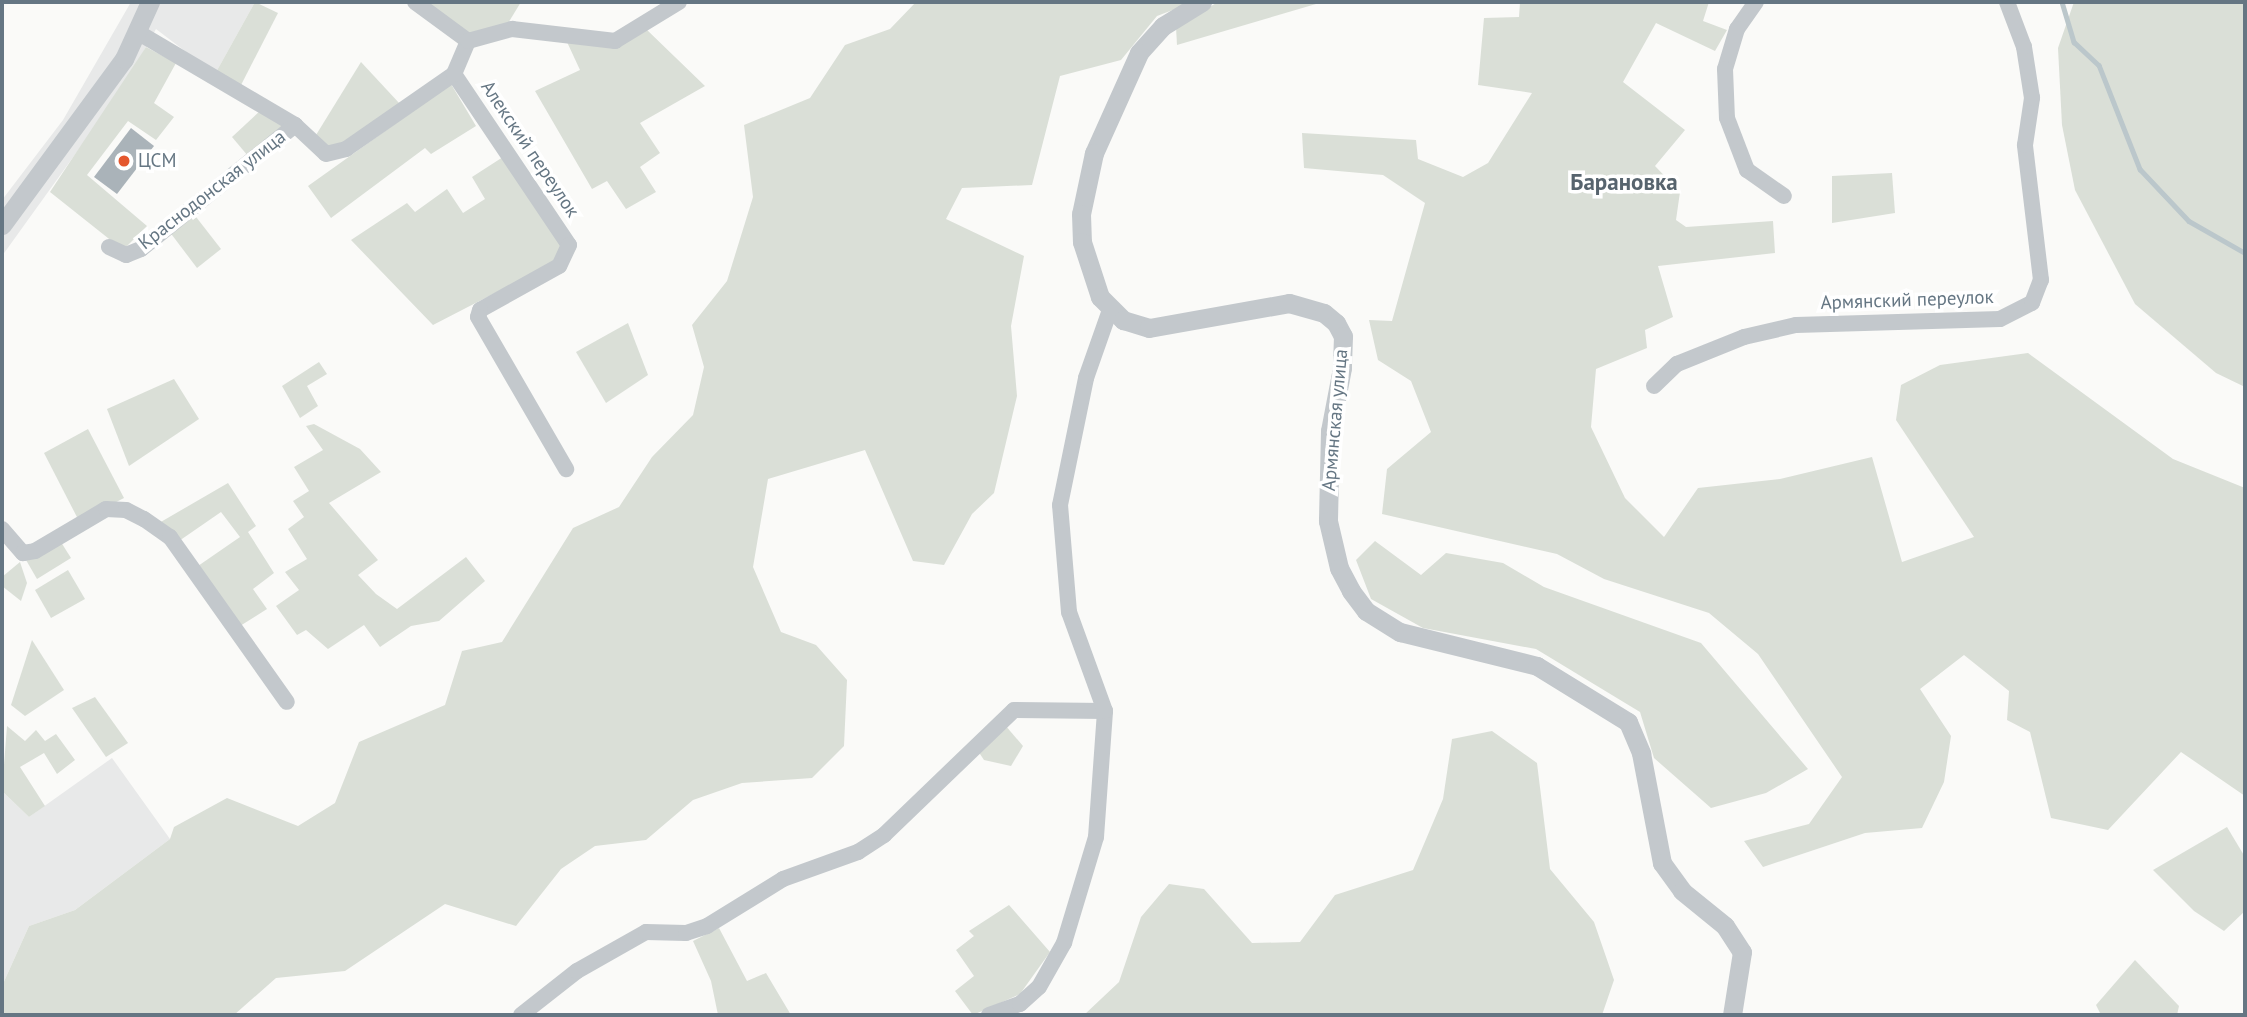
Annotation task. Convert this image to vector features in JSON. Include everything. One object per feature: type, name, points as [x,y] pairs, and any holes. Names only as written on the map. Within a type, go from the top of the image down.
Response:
[{"type":"street","points":[[2,225],[139,33],[150,2]]},
{"type":"street","points":[[415,2],[468,41]]},
{"type":"street","points":[[468,41],[512,29],[615,41],[679,2]]},
{"type":"street","points":[[989,1015],[1020,1004],[1039,987],[1064,943],[1096,837],[1105,711],[1069,612],[1060,505],[1086,379],[1110,310],[1090,274],[1083,242],[1084,187],[1139,53],[1163,26],[1202,2]]},
{"type":"street","points":[[1756,2],[1737,29],[1726,69],[1727,118],[1747,170],[1784,196]]},
{"type":"street","name":"Армянский переулок","points":[[1654,386],[1677,364],[1744,338],[1796,325],[2000,319],[2032,303],[2041,280],[2025,145],[2032,98],[2024,47],[2007,2]]},
{"type":"street","points":[[139,33],[295,125]]},
{"type":"street","points":[[454,74],[468,41]]},
{"type":"street","name":"Краснодонская улица","points":[[109,247],[126,255],[141,249],[295,125],[333,155],[454,74]]},
{"type":"street","name":"Алекский переулок","points":[[454,74],[569,245],[559,266],[480,310],[478,317],[566,469]]},
{"type":"street","name":"Армянская улица","points":[[1110,310],[1149,328],[1289,303],[1314,309],[1336,323],[1343,336],[1342,368],[1331,431],[1328,521],[1339,568],[1351,591],[1366,611],[1400,632],[1537,666],[1628,722],[1641,753],[1662,863],[1682,891],[1725,926],[1742,952],[1732,1015]]},
{"type":"street","points":[[2,529],[23,553],[34,551],[106,509],[144,519],[170,537],[287,702]]},
{"type":"street","points":[[521,1015],[577,971],[646,932],[686,933],[707,926],[775,883],[858,852],[884,835],[1014,710],[1105,711]]},
{"type":"shaded area","points":[[131,2],[255,2],[215,74],[156,29],[125,85],[2,256],[2,200],[63,120]]},
{"type":"shaded area","points":[[255,2],[278,13],[240,87],[215,74]]},
{"type":"shaded area","points":[[422,2],[521,2],[507,25],[468,36]]},
{"type":"shaded area","points":[[916,2],[1191,3],[1157,16],[1121,60],[1060,76],[1032,185],[962,188],[946,219],[1024,256],[1011,326],[1017,396],[994,493],[972,514],[944,565],[913,561],[865,450],[768,479],[753,567],[781,632],[816,645],[847,680],[844,746],[812,778],[742,783],[693,800],[646,840],[595,846],[561,869],[516,926],[445,904],[345,971],[276,978],[234,1015],[2,1015],[2,986],[29,926],[75,910],[170,839],[174,827],[227,798],[298,826],[335,803],[359,742],[445,705],[462,651],[502,642],[573,528],[619,507],[652,457],[693,415],[704,367],[692,325],[727,281],[753,197],[744,125],[810,98],[845,45],[890,29]]},
{"type":"shaded area","points":[[1218,2],[1316,4],[1177,45],[1176,27]]},
{"type":"shaded area","points":[[1520,2],[1709,2],[1703,21],[1727,30],[1715,51],[1656,23],[1623,82],[1685,130],[1655,166],[1680,192],[1676,220],[1686,227],[1773,221],[1775,253],[1658,266],[1673,317],[1645,330],[1647,348],[1596,369],[1591,427],[1625,498],[1664,537],[1698,488],[1780,479],[1872,457],[1902,562],[1974,537],[1896,420],[1901,385],[1940,365],[2028,353],[2173,459],[2245,488],[2245,796],[2181,752],[2108,830],[2051,818],[2030,732],[2007,720],[2009,691],[1964,655],[1920,689],[1951,736],[1944,782],[1922,828],[1865,833],[1763,867],[1744,841],[1809,824],[1842,777],[1758,654],[1709,613],[1604,579],[1557,554],[1382,514],[1387,469],[1431,432],[1411,381],[1378,360],[1369,320],[1392,321],[1425,203],[1383,175],[1304,168],[1302,133],[1416,140],[1418,159],[1463,177],[1488,163],[1532,93],[1478,85],[1484,18],[1519,17]]},
{"type":"shaded area","points":[[2074,2],[2245,2],[2245,387],[2216,373],[2135,304],[2075,190],[2062,125],[2058,48]]},
{"type":"shaded area","points":[[646,29],[705,86],[640,123],[660,153],[640,167],[656,192],[626,209],[607,181],[592,189],[535,91],[580,70],[567,42]]},
{"type":"shaded area","points":[[146,47],[176,63],[154,103],[174,117],[156,140],[128,121],[87,175],[147,226],[123,250],[50,192]]},
{"type":"shaded area","points":[[361,62],[400,104],[360,136],[329,147],[316,135]]},
{"type":"shaded area","points":[[451,84],[476,126],[431,154],[425,148],[331,218],[308,186]]},
{"type":"shaded area","points":[[261,110],[285,127],[248,156],[232,137]]},
{"type":"shaded area","points":[[503,157],[561,246],[555,262],[433,325],[351,240],[407,203],[415,212],[447,189],[463,213],[485,199],[472,177]]},
{"type":"shaded area","points":[[1892,173],[1895,213],[1832,223],[1832,176]]},
{"type":"shaded area","points":[[193,213],[221,249],[197,268],[169,231]]},
{"type":"shaded area","points":[[628,323],[648,375],[606,403],[576,352]]},
{"type":"shaded area","points":[[319,362],[327,374],[307,386],[318,406],[300,418],[282,386]]},
{"type":"shaded area","points":[[174,379],[199,419],[129,466],[107,409]]},
{"type":"shaded area","points":[[314,424],[360,449],[381,472],[329,503],[378,560],[358,575],[376,594],[397,609],[466,557],[485,581],[439,621],[411,626],[380,647],[364,625],[328,649],[306,630],[297,635],[276,606],[299,590],[285,572],[307,559],[288,529],[304,517],[293,501],[309,491],[294,467],[323,450],[306,426]]},
{"type":"shaded area","points":[[88,429],[124,498],[79,521],[44,453]]},
{"type":"shaded area","points":[[228,483],[256,526],[248,532],[274,573],[253,589],[267,609],[240,626],[198,566],[240,537],[221,512],[179,541],[159,523]]},
{"type":"shaded area","points":[[59,539],[71,558],[37,579],[26,560]]},
{"type":"shaded area","points":[[1375,541],[1421,575],[1446,553],[1503,563],[1544,587],[1701,643],[1808,769],[1766,793],[1711,808],[1654,758],[1640,712],[1536,649],[1423,628],[1371,599],[1356,560]]},
{"type":"shaded area","points":[[20,562],[27,583],[21,601],[2,586],[2,577]]},
{"type":"shaded area","points":[[68,570],[85,599],[51,618],[35,590]]},
{"type":"shaded area","points":[[32,640],[64,690],[25,716],[11,705]]},
{"type":"shaded area","points":[[95,697],[128,743],[106,757],[72,708]]},
{"type":"shaded area","points":[[1005,725],[1023,746],[1011,766],[984,760],[978,751]]},
{"type":"shaded area","points":[[7,726],[25,741],[36,730],[45,741],[56,734],[75,760],[57,774],[44,753],[20,767],[45,806],[29,817],[2,791]]},
{"type":"shaded area","points":[[1492,731],[1537,763],[1550,869],[1594,922],[1614,980],[1602,1015],[1084,1015],[1119,982],[1141,917],[1169,884],[1204,889],[1252,943],[1300,942],[1335,895],[1413,870],[1443,799],[1452,739]]},
{"type":"shaded area","points":[[112,758],[170,839],[75,910],[29,926],[2,986],[2,791],[29,817]]},
{"type":"shaded area","points":[[2227,827],[2245,857],[2245,911],[2224,931],[2194,911],[2153,870]]},
{"type":"shaded area","points":[[1009,905],[1050,952],[1020,994],[973,1015],[955,991],[974,976],[956,950],[974,936],[969,931]]},
{"type":"shaded area","points":[[719,928],[747,981],[766,973],[791,1015],[718,1015],[711,981],[693,941]]},
{"type":"shaded area","points":[[2135,960],[2179,1006],[2177,1015],[2101,1015],[2096,1005]]},
{"type":"building","name":"ЦСМ","points":[[131,128],[154,146],[117,194],[94,177]]},
{"type":"waterway","points":[[2062,2],[2074,42],[2099,65],[2140,169],[2189,221],[2245,253]]},
{"type":"place","name":"ЦСМ","points":[[124,161]]},
{"type":"district","name":"Барановка","points":[[1624,182]]}]
